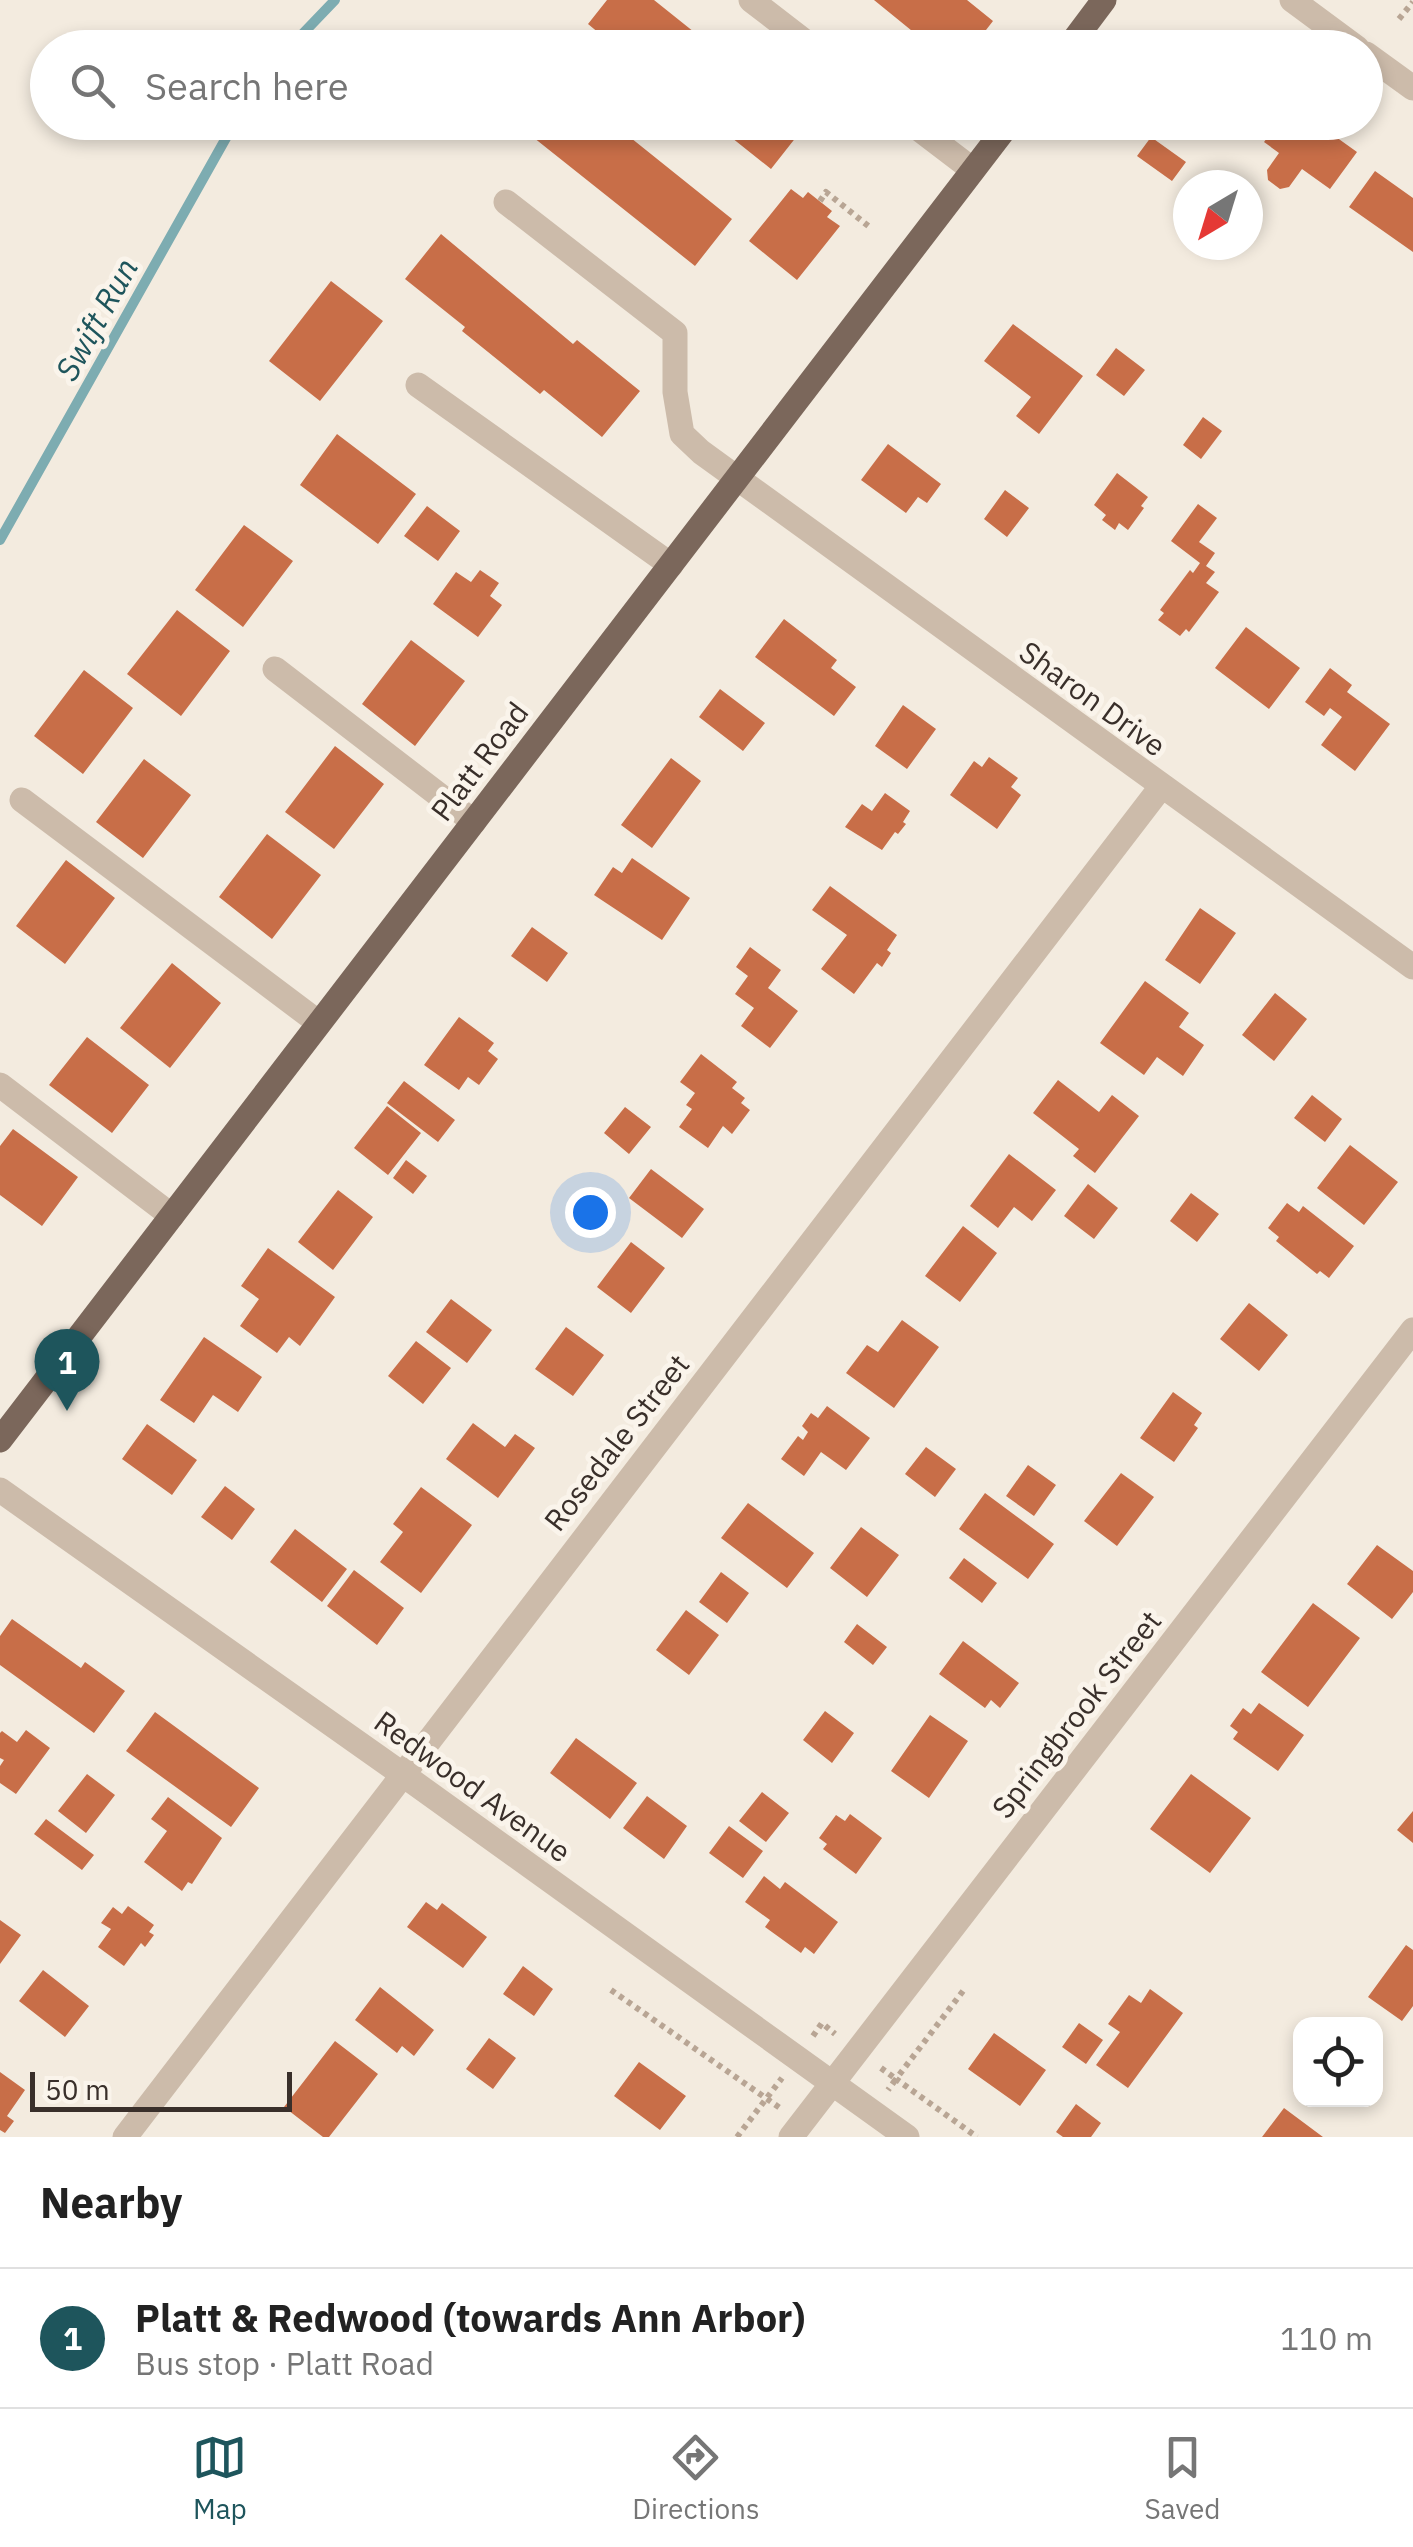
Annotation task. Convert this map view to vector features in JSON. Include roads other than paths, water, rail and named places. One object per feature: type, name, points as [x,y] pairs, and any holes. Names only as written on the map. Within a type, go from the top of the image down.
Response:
[{"type":"main road","points":[[1082,30],[1104,0]]},
{"type":"main road","name":"Platt Road","points":[[0,1440],[996,140]]},
{"type":"street","points":[[751,0],[790,30]]},
{"type":"street","points":[[1292,0],[1333,30]]},
{"type":"street","points":[[1383,66],[1413,88]]},
{"type":"street","points":[[934,140],[973,170]]},
{"type":"street","name":"Sharon Drive","points":[[506,202],[675,334],[675,392],[682,434],[736,478],[1161,788],[1413,967]]},
{"type":"street","points":[[418,386],[671,565]]},
{"type":"street","points":[[275,669],[474,822]]},
{"type":"street","name":"Rosedale Street","points":[[125,2137],[1161,788]]},
{"type":"street","points":[[22,800],[319,1023]]},
{"type":"street","points":[[0,1085],[172,1216]]},
{"type":"street","name":"Springbrook Street","points":[[796,2130],[1413,1330]]},
{"type":"street","name":"Redwood Avenue","points":[[0,1490],[907,2137]]},
{"type":"waterway","name":"Swift Run","points":[[306,30],[335,0]]},
{"type":"waterway","name":"Swift Run","points":[[0,540],[225,140]]},
{"type":"place","name":"Platt & Redwood (towards Ann Arbor)","points":[[67,1411]]}]
